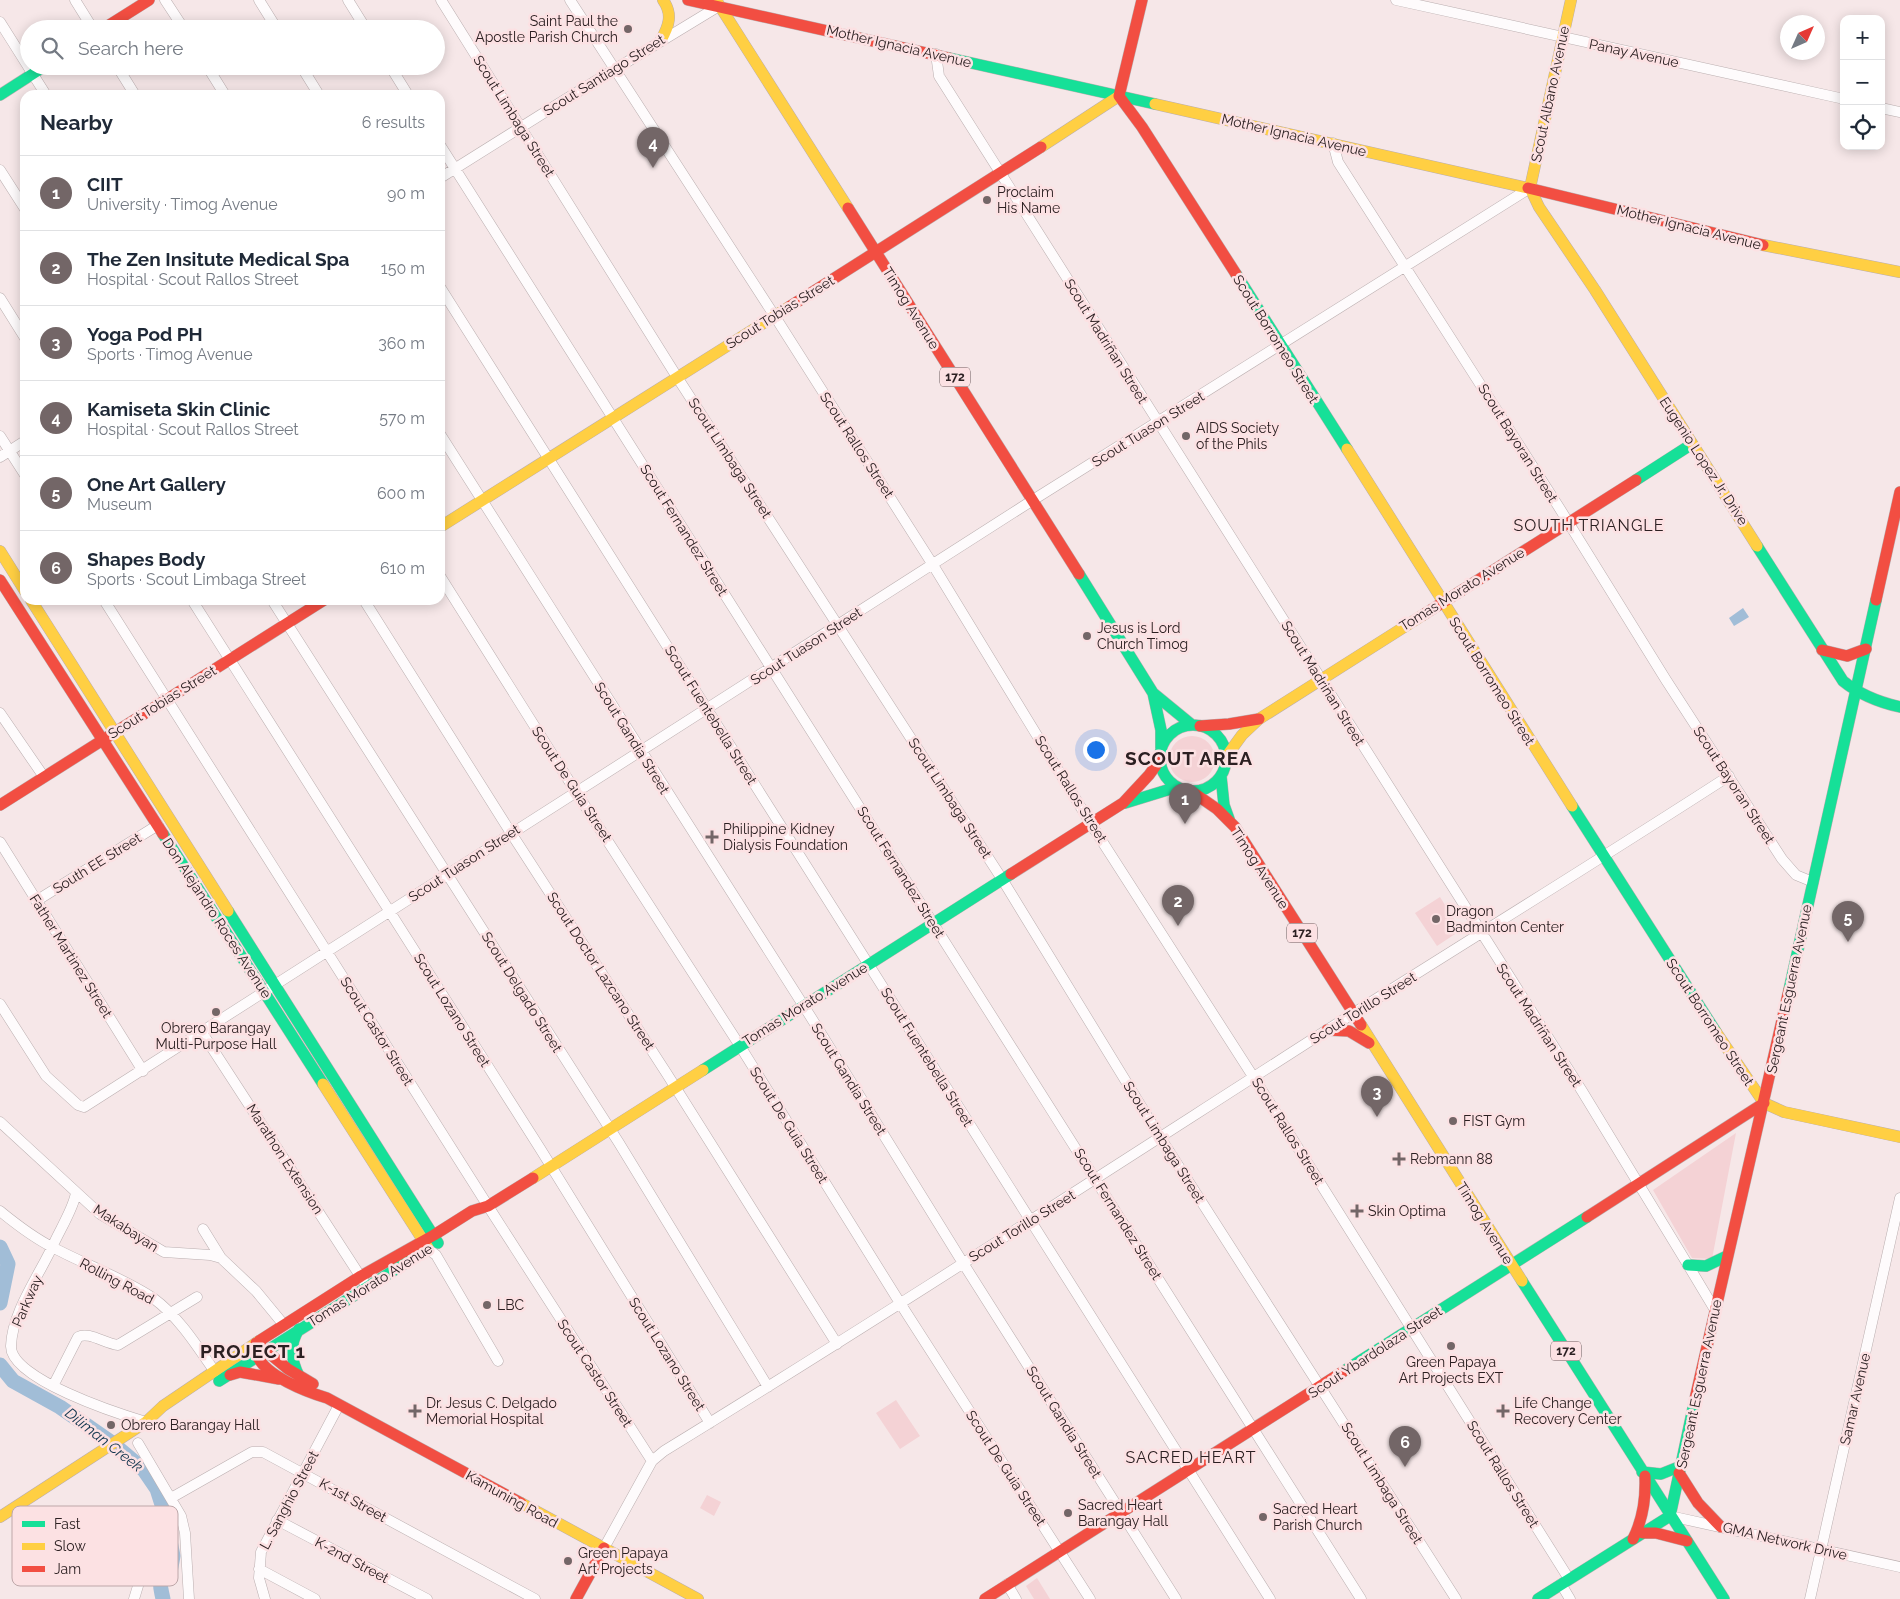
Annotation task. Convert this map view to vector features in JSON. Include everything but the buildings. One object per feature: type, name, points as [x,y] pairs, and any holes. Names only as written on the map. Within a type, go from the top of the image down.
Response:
[{"type":"street","points":[[75,0],[87,20]]},
{"type":"street","points":[[117,20],[149,0]]},
{"type":"street","points":[[165,0],[178,20]]},
{"type":"street","points":[[259,0],[271,20]]},
{"type":"street","points":[[348,0],[360,20]]},
{"type":"street","name":"Scout Limbaga Street","points":[[441,0],[677,377],[1002,879],[1160,1137],[1456,1599]]},
{"type":"street","name":"Scout Rallos Street","points":[[570,0],[933,564],[1092,824],[1412,1328],[1565,1582],[1570,1599]]},
{"type":"street","points":[[661,40],[670,22],[669,12],[663,0]]},
{"type":"street","name":"Mother Ignacia Avenue","points":[[688,0],[718,3],[1119,96],[1530,188],[1764,245],[1900,272]]},
{"type":"street","points":[[1119,96],[1142,0]]},
{"type":"street","name":"Panay Avenue","points":[[1396,0],[1840,98]]},
{"type":"street","name":"Scout Albano Avenue","points":[[1530,188],[1570,0]]},
{"type":"street","name":"Scout Santiago Street","points":[[445,175],[718,3]]},
{"type":"street","name":"Timog Avenue","points":[[718,3],[1153,693],[1162,730],[1161,754]]},
{"type":"street","points":[[0,22],[20,54]]},
{"type":"street","name":"Scout Madriñan Street","points":[[936,54],[939,76],[1582,1091],[1715,1310]]},
{"type":"street","points":[[0,94],[31,75]]},
{"type":"street","points":[[34,75],[43,90]]},
{"type":"street","points":[[123,75],[132,90]]},
{"type":"street","points":[[213,75],[222,90]]},
{"type":"street","points":[[307,75],[316,90]]},
{"type":"street","points":[[396,75],[405,90]]},
{"type":"street","name":"Scout Borromeo Street","points":[[1119,96],[1142,127],[1724,1046],[1764,1103]]},
{"type":"street","name":"Scout Tobias Street","points":[[445,524],[550,459],[1119,96]]},
{"type":"street","points":[[1142,127],[1154,110],[1164,106]]},
{"type":"street","points":[[1885,109],[1900,112]]},
{"type":"street","name":"Scout Bayoran Street","points":[[1333,143],[1338,162],[1568,522],[1666,680],[1782,859],[1796,875],[1813,882]]},
{"type":"street","name":"Scout Fernandez Street","points":[[445,153],[1361,1599]]},
{"type":"street","points":[[0,170],[20,201]]},
{"type":"street","name":"Eugenio Lopez Jr. Drive","points":[[1530,188],[1539,207],[1843,681],[1856,692],[1871,700],[1900,707]]},
{"type":"street","name":"Scout Tuason Street","points":[[0,1004],[46,1076],[78,1105],[84,1107],[1033,500],[1530,188]]},
{"type":"street","points":[[1550,222],[1553,208],[1566,197]]},
{"type":"street","name":"Scout Fuentebella Street","points":[[445,295],[1270,1599]]},
{"type":"street","points":[[0,298],[20,330]]},
{"type":"street","points":[[0,436],[20,468]]},
{"type":"street","name":"Scout Gandia Street","points":[[445,442],[1176,1599]]},
{"type":"street","points":[[0,457],[20,444]]},
{"type":"street","name":"Tomas Morato Avenue","points":[[1226,758],[1242,735],[1259,719],[1692,444]]},
{"type":"street","name":"Sergeant Esguerra Avenue","points":[[1670,1516],[1900,492]]},
{"type":"street","points":[[0,551],[20,583]]},
{"type":"street","name":"Don Alejandro Roces Avenue","points":[[0,580],[407,1215],[432,1244]]},
{"type":"street","name":"Scout De Guia Street","points":[[445,584],[576,792],[740,1046],[900,1303],[1090,1599]]},
{"type":"street","name":"Don Alejandro Roces Avenue","points":[[34,605],[329,1069],[498,1361]]},
{"type":"street","name":"Scout Castor Street","points":[[107,605],[652,1461]]},
{"type":"street","name":"Scout Lozano Street","points":[[195,605],[551,1166],[710,1422]]},
{"type":"street","name":"Scout Delgado Street","points":[[275,605],[609,1129],[768,1387]]},
{"type":"street","name":"Scout Tobias Street","points":[[0,805],[316,605]]},
{"type":"street","name":"Scout Doctor Lazcano Street","points":[[367,605],[676,1087],[836,1344]]},
{"type":"street","points":[[1822,650],[1847,656],[1866,649]]},
{"type":"street","name":"Timog Avenue","points":[[1153,693],[1196,726]]},
{"type":"street","points":[[0,713],[44,777]]},
{"type":"street","name":"Tomas Morato Avenue","points":[[1196,726],[1229,724],[1259,719]]},
{"type":"street","points":[[1161,754],[1167,738],[1173,732],[1180,728],[1196,726]]},
{"type":"street","name":"172","points":[[1196,726],[1212,732],[1219,739],[1226,758],[1221,776]]},
{"type":"street","name":"Tomas Morato Avenue","points":[[146,1422],[168,1413],[261,1352],[368,1287],[432,1244],[472,1211],[488,1206],[1124,803],[1150,775],[1161,754]]},
{"type":"street","name":"172","points":[[1161,754],[1165,776],[1177,787],[1191,791]]},
{"type":"street","points":[[1191,791],[1206,789],[1221,776]]},
{"type":"street","name":"Timog Avenue","points":[[1221,776],[1226,811],[1230,822],[1724,1599]]},
{"type":"street","name":"Scout Torillo Street","points":[[604,1548],[652,1461],[664,1451],[836,1344],[1729,776]]},
{"type":"street","name":"Tomas Morato Avenue","points":[[1124,803],[1177,787]]},
{"type":"street","name":"Timog Avenue","points":[[1191,791],[1204,799],[1230,822]]},
{"type":"street","name":"South EE Street","points":[[36,901],[158,825]]},
{"type":"street","name":"Father Martinez Street","points":[[0,842],[143,1070]]},
{"type":"street","points":[[1327,1030],[1352,1032],[1373,1045]]},
{"type":"street","name":"Marathon Extension","points":[[201,1031],[368,1287]]},
{"type":"street","points":[[318,1076],[329,1069]]},
{"type":"street","points":[[1764,1103],[1784,1112],[1900,1137]]},
{"type":"street","name":"Scout Ybardolaza Street","points":[[984,1599],[1764,1103]]},
{"type":"street","name":"Makabayan","points":[[0,1122],[100,1214],[164,1252],[210,1255],[221,1258]]},
{"type":"street","name":"Parkway","points":[[76,1192],[52,1248],[19,1312],[11,1347],[19,1364],[53,1386],[103,1409],[146,1422]]},
{"type":"street","name":"Samar Avenue","points":[[1810,1599],[1900,1198]]},
{"type":"street","name":"Rolling Road","points":[[0,1211],[21,1229],[52,1248],[154,1299],[171,1314],[215,1372]]},
{"type":"street","points":[[399,1255],[409,1230],[407,1215]]},
{"type":"street","points":[[203,1229],[221,1258],[256,1291],[284,1325]]},
{"type":"street","name":"Tomas Morato Avenue","points":[[17,1506],[146,1422],[163,1406],[256,1343],[361,1276],[399,1255],[432,1244]]},
{"type":"street","points":[[1688,1265],[1706,1266],[1727,1256]]},
{"type":"street","points":[[53,1386],[78,1337],[81,1335],[88,1335],[112,1345],[118,1345],[197,1297]]},
{"type":"street","points":[[299,1329],[295,1334],[292,1349],[294,1366],[299,1376]]},
{"type":"street","points":[[256,1343],[261,1352]]},
{"type":"street","name":"Kamuning Road","points":[[261,1352],[319,1387],[327,1398]]},
{"type":"street","name":"Kamuning Road","points":[[261,1352],[266,1367],[284,1380],[313,1395],[327,1398],[339,1404],[698,1599]]},
{"type":"street","points":[[227,1376],[240,1372],[284,1380]]},
{"type":"street","name":"L. Sanghio Street","points":[[265,1599],[261,1587],[259,1569],[261,1552],[339,1404]]},
{"type":"street","points":[[138,1443],[175,1506]]},
{"type":"street","name":"K-1st Street","points":[[171,1498],[252,1452],[269,1453],[534,1599]]},
{"type":"street","points":[[1638,1536],[1646,1493],[1644,1474],[1661,1474],[1680,1470],[1698,1503],[1721,1527]]},
{"type":"street","name":"Tomas Morato Avenue","points":[[0,1517],[12,1509]]},
{"type":"street","points":[[178,1512],[185,1533],[188,1599]]},
{"type":"street","points":[[1538,1599],[1670,1516]]},
{"type":"street","name":"GMA Network Drive","points":[[1670,1516],[1900,1567]]},
{"type":"street","name":"K-2nd Street","points":[[278,1520],[427,1599]]},
{"type":"street","points":[[1638,1536],[1656,1533],[1687,1541]]},
{"type":"street","points":[[576,1599],[604,1548]]},
{"type":"street","points":[[259,1569],[315,1599]]},
{"type":"street","points":[[1006,1584],[1016,1599]]},
{"type":"street","points":[[134,1599],[138,1586]]},
{"type":"shaded area","points":[[1192,736],[1205,740],[1211,746],[1215,759],[1211,772],[1205,778],[1192,782],[1179,778],[1173,772],[1169,759],[1173,746],[1179,740]]},
{"type":"shaded area","name":"Dragon Badminton Center","points":[[1440,897],[1457,924],[1455,934],[1437,946],[1415,913]]},
{"type":"shaded area","points":[[1736,1133],[1712,1259],[1692,1258],[1653,1190]]},
{"type":"shaded area","points":[[896,1400],[920,1436],[900,1449],[876,1413]]},
{"type":"shaded area","points":[[707,1495],[721,1502],[714,1516],[700,1508]]},
{"type":"shaded area","points":[[1037,1578],[1050,1599],[1034,1599],[1026,1586]]},
{"type":"water","points":[[1743,608],[1749,617],[1734,626],[1729,618]]},
{"type":"waterway","name":"Diliman Creek","points":[[0,1247],[8,1264],[0,1303]]},
{"type":"waterway","name":"Diliman Creek","points":[[0,1365],[13,1381],[60,1407],[112,1443],[144,1470],[157,1489],[162,1506]]},
{"type":"waterway","name":"Diliman Creek","points":[[160,1586],[163,1599]]},
{"type":"traffic: fast","points":[[949,58],[1155,104]]},
{"type":"traffic: fast","points":[[0,95],[31,75]]},
{"type":"traffic: fast","points":[[1236,274],[1347,449]]},
{"type":"traffic: fast","points":[[1636,480],[1692,444]]},
{"type":"traffic: fast","points":[[1757,546],[1843,681],[1870,697],[1900,707]]},
{"type":"traffic: fast","points":[[1079,574],[1153,693],[1161,730],[1161,748]]},
{"type":"traffic: fast","points":[[1789,990],[1876,600]]},
{"type":"traffic: fast","points":[[1153,693],[1192,725]]},
{"type":"traffic: fast","points":[[1193,725],[1206,728],[1216,735],[1223,745],[1226,758],[1223,771],[1216,781],[1206,788],[1193,791],[1180,788],[1170,781],[1163,771],[1160,758],[1163,745],[1170,735],[1180,728],[1193,725]]},
{"type":"traffic: fast","points":[[1221,776],[1224,805],[1229,819]]},
{"type":"traffic: fast","points":[[1125,803],[1177,787]]},
{"type":"traffic: fast","points":[[1572,806],[1716,1032]]},
{"type":"traffic: fast","points":[[163,834],[323,1084]]},
{"type":"traffic: fast","points":[[703,1070],[1011,874]]},
{"type":"traffic: fast","points":[[228,911],[438,1243]]},
{"type":"traffic: fast","points":[[1344,1371],[1587,1217]]},
{"type":"traffic: fast","points":[[219,1381],[426,1250]]},
{"type":"traffic: fast","points":[[1688,1265],[1706,1266],[1727,1256]]},
{"type":"traffic: fast","points":[[1522,1281],[1724,1599]]},
{"type":"traffic: fast","points":[[299,1329],[292,1347],[294,1364],[299,1376]]},
{"type":"traffic: fast","points":[[1538,1599],[1670,1516],[1695,1399]]},
{"type":"traffic: fast","points":[[1642,1472],[1661,1474],[1681,1466]]},
{"type":"traffic: slow","points":[[661,40],[669,20],[668,10],[663,0]]},
{"type":"traffic: slow","points":[[716,0],[848,208]]},
{"type":"traffic: slow","points":[[1530,188],[1571,0]]},
{"type":"traffic: slow","points":[[1041,147],[1119,96]]},
{"type":"traffic: slow","points":[[1155,104],[1528,188]]},
{"type":"traffic: slow","points":[[1530,188],[1539,207],[1595,290],[1757,546]]},
{"type":"traffic: slow","points":[[1763,245],[1900,272]]},
{"type":"traffic: slow","points":[[445,524],[789,307]]},
{"type":"traffic: slow","points":[[1347,449],[1572,806]]},
{"type":"traffic: slow","points":[[0,551],[20,583]]},
{"type":"traffic: slow","points":[[34,605],[228,911]]},
{"type":"traffic: slow","points":[[1226,757],[1242,735],[1259,719],[1423,615]]},
{"type":"traffic: slow","points":[[1361,1025],[1522,1281]]},
{"type":"traffic: slow","points":[[1716,1032],[1764,1103],[1784,1112],[1900,1137]]},
{"type":"traffic: slow","points":[[533,1178],[703,1070]]},
{"type":"traffic: slow","points":[[323,1084],[428,1248]]},
{"type":"traffic: slow","points":[[17,1506],[146,1422],[163,1406],[259,1341]]},
{"type":"traffic: slow","points":[[521,1503],[698,1599]]},
{"type":"traffic: slow","points":[[0,1517],[12,1509]]},
{"type":"traffic: jam","points":[[117,20],[149,0]]},
{"type":"traffic: jam","points":[[688,0],[949,58]]},
{"type":"traffic: jam","points":[[1142,0],[1119,96],[1142,127],[1236,274]]},
{"type":"traffic: jam","points":[[789,307],[1041,147]]},
{"type":"traffic: jam","points":[[1528,188],[1763,245]]},
{"type":"traffic: jam","points":[[848,208],[1079,574]]},
{"type":"traffic: jam","points":[[1423,615],[1636,480]]},
{"type":"traffic: jam","points":[[1876,600],[1900,492]]},
{"type":"traffic: jam","points":[[0,580],[163,834]]},
{"type":"traffic: jam","points":[[0,805],[316,605]]},
{"type":"traffic: jam","points":[[1822,650],[1847,656],[1866,649]]},
{"type":"traffic: jam","points":[[1200,726],[1259,719]]},
{"type":"traffic: jam","points":[[1011,874],[1123,803],[1160,760]]},
{"type":"traffic: jam","points":[[1191,791],[1217,809],[1235,827],[1361,1025]]},
{"type":"traffic: jam","points":[[1695,1399],[1789,990]]},
{"type":"traffic: jam","points":[[1327,1030],[1349,1031],[1369,1043]]},
{"type":"traffic: jam","points":[[1587,1217],[1764,1103]]},
{"type":"traffic: jam","points":[[259,1341],[361,1276],[434,1235],[472,1211],[488,1206],[533,1178]]},
{"type":"traffic: jam","points":[[256,1343],[257,1355],[261,1363],[277,1376],[309,1392],[327,1398],[521,1503]]},
{"type":"traffic: jam","points":[[259,1345],[288,1369],[313,1384]]},
{"type":"traffic: jam","points":[[985,1599],[1344,1371]]},
{"type":"traffic: jam","points":[[230,1375],[240,1372],[279,1379]]},
{"type":"traffic: jam","points":[[1679,1473],[1698,1503],[1721,1527]]},
{"type":"traffic: jam","points":[[1633,1539],[1643,1508],[1645,1476]]},
{"type":"traffic: jam","points":[[1643,1533],[1656,1533],[1687,1541]]},
{"type":"traffic: jam","points":[[576,1599],[604,1548]]},
{"type":"place","name":"Saint Paul the Apostle Parish Church","points":[[628,29]]},
{"type":"place","name":"Kamiseta Skin Clinic","points":[[653,168]]},
{"type":"place","name":"Proclaim His Name","points":[[987,200]]},
{"type":"place","name":"AIDS Society of the Phils","points":[[1186,436]]},
{"type":"place","name":"Jesus is Lord Church Timog","points":[[1087,636]]},
{"type":"place","name":"CIIT","points":[[1185,824]]},
{"type":"place","name":"Philippine Kidney Dialysis Foundation","points":[[712,837]]},
{"type":"place","name":"Dragon Badminton Center","points":[[1436,919]]},
{"type":"place","name":"The Zen Insitute Medical Spa","points":[[1178,926]]},
{"type":"place","name":"One Art Gallery","points":[[1848,942]]},
{"type":"place","name":"Obrero Barangay Multi-Purpose Hall","points":[[216,1012]]},
{"type":"place","name":"Yoga Pod PH","points":[[1377,1117]]},
{"type":"place","name":"FIST Gym","points":[[1453,1121]]},
{"type":"place","name":"Rebmann 88","points":[[1399,1159]]},
{"type":"place","name":"Skin Optima","points":[[1357,1211]]},
{"type":"place","name":"LBC","points":[[487,1305]]},
{"type":"place","name":"Green Papaya Art Projects EXT","points":[[1451,1346]]},
{"type":"place","name":"Dr. Jesus C. Delgado Memorial Hospital","points":[[415,1411]]},
{"type":"place","name":"Life Change Recovery Center","points":[[1503,1411]]},
{"type":"place","name":"Obrero Barangay Hall","points":[[111,1425]]},
{"type":"place","name":"Shapes Body","points":[[1405,1467]]},
{"type":"place","name":"Sacred Heart Barangay Hall","points":[[1068,1513]]},
{"type":"place","name":"Sacred Heart Parish Church","points":[[1263,1517]]},
{"type":"place","name":"Green Papaya Art Projects","points":[[568,1561]]},
{"type":"district","name":"SOUTH TRIANGLE","points":[[1589,525]]},
{"type":"district","name":"SCOUT AREA","points":[[1189,758]]},
{"type":"district","name":"PROJECT 1","points":[[253,1351]]},
{"type":"district","name":"SACRED HEART","points":[[1191,1457]]}]
